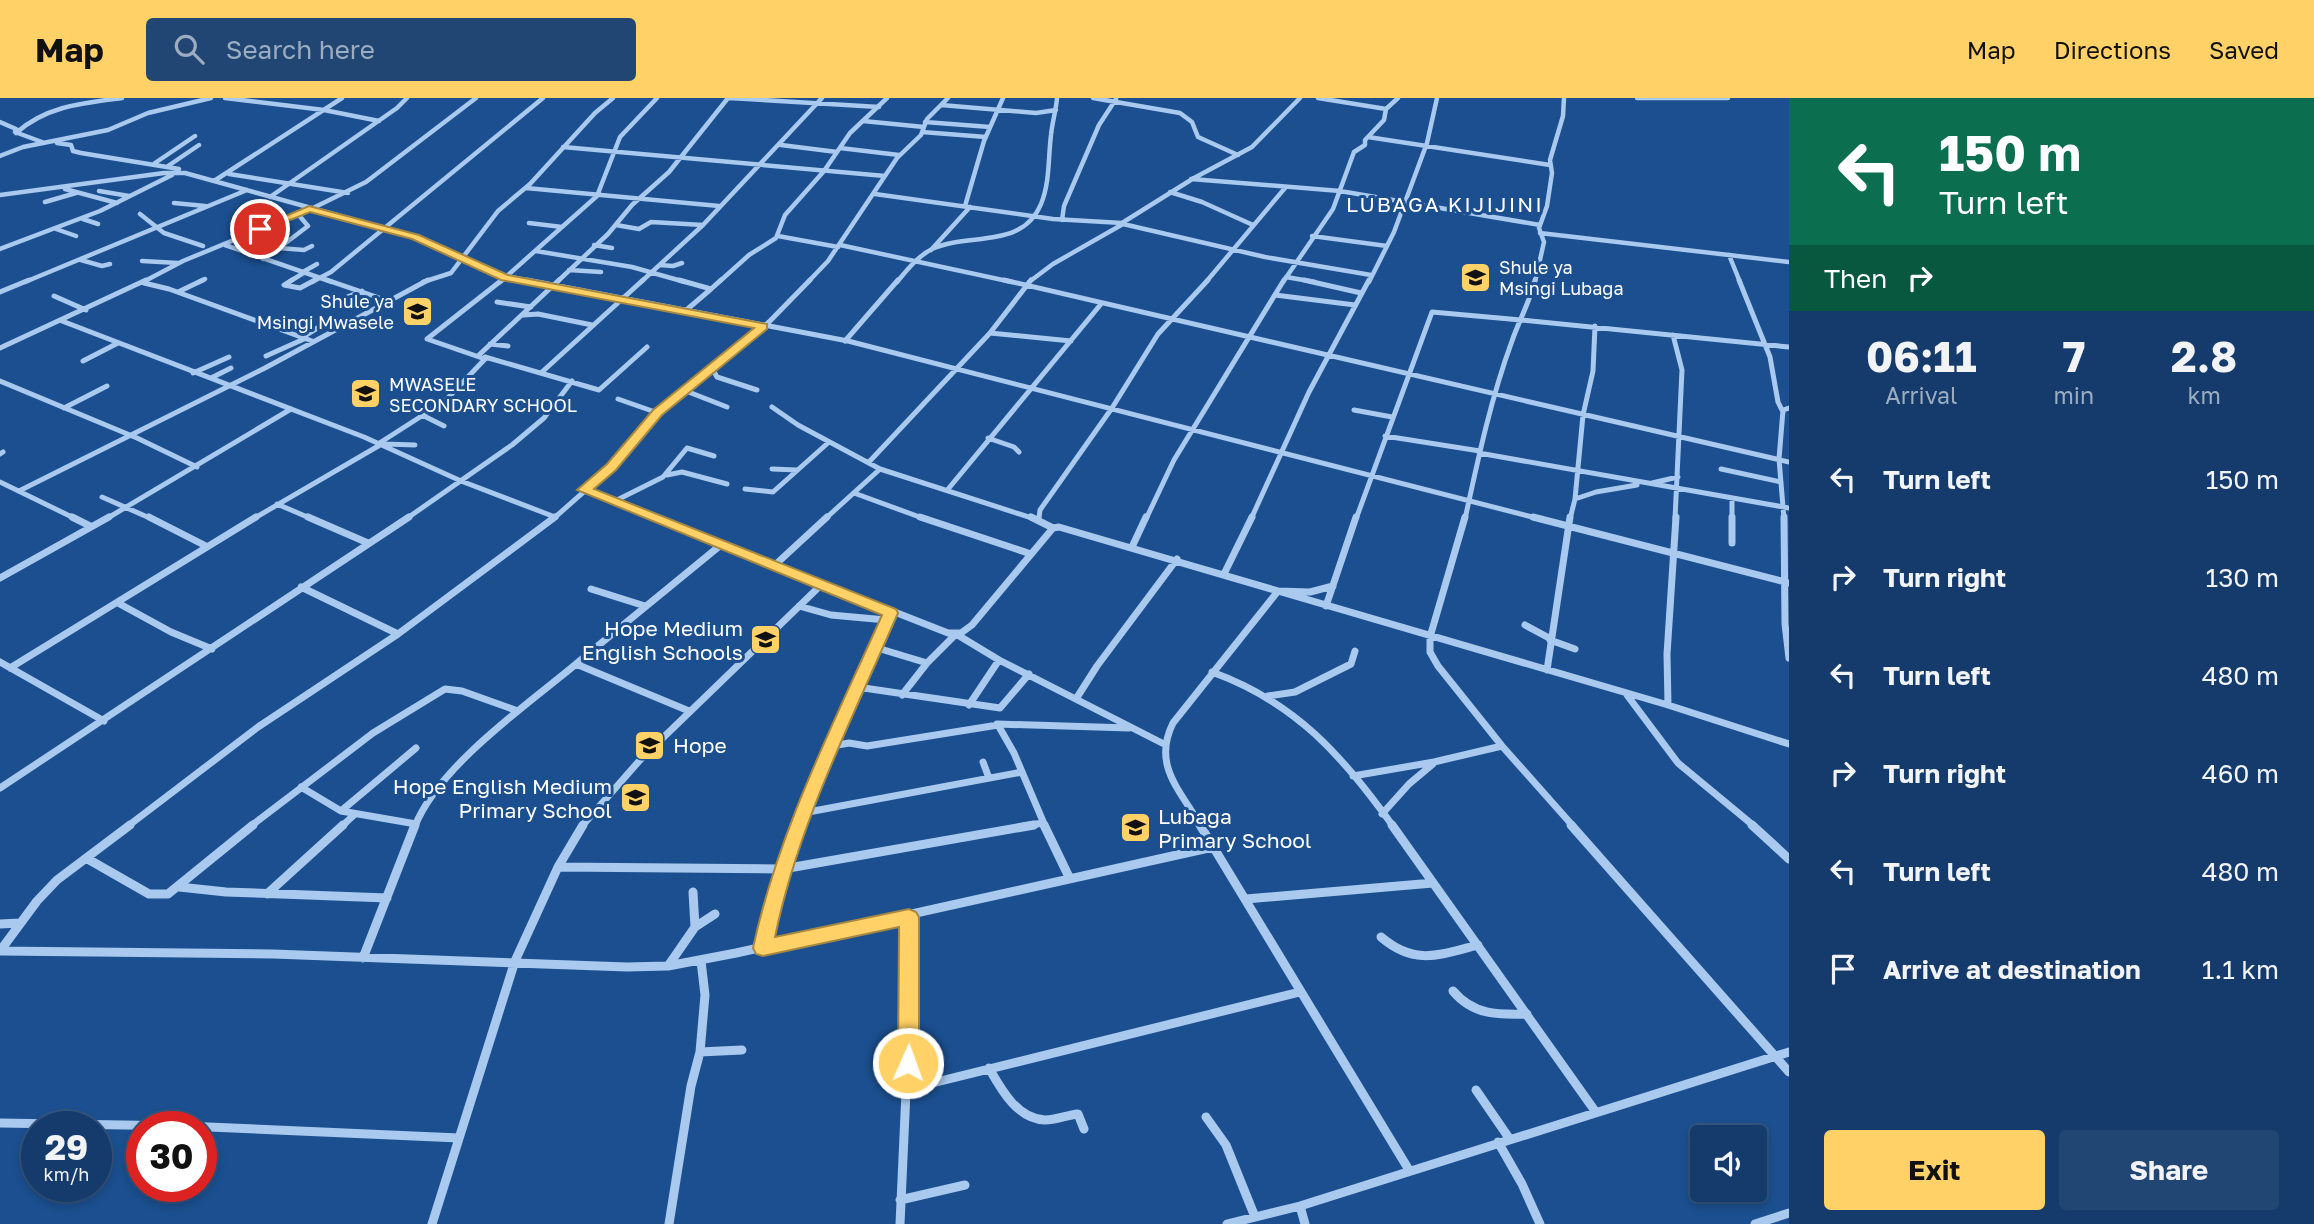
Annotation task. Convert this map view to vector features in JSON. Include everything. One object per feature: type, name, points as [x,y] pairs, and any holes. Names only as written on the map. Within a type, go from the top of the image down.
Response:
[{"type":"street","points":[[15,133],[38,114],[47,111],[122,98]]},
{"type":"street","points":[[0,156],[45,142],[108,130],[148,113],[211,98]]},
{"type":"street","points":[[225,98],[324,110],[379,121]]},
{"type":"street","points":[[214,181],[342,98]]},
{"type":"street","points":[[270,197],[379,121],[407,98]]},
{"type":"street","points":[[142,261],[181,262],[349,193],[476,98]]},
{"type":"street","points":[[317,264],[284,285],[300,288],[321,278],[543,98]]},
{"type":"street","points":[[19,491],[231,385],[422,282],[448,274],[463,259],[498,211],[526,188],[612,98]]},
{"type":"street","points":[[647,347],[602,389],[427,339],[506,277],[597,196],[623,131],[657,98]]},
{"type":"street","points":[[10,668],[206,546],[380,444],[449,397],[490,344],[616,225],[637,200],[682,158],[717,116],[728,98],[820,100],[879,107]]},
{"type":"street","points":[[778,236],[779,225],[785,215],[863,121],[887,98]]},
{"type":"street","points":[[0,951],[46,890],[86,858],[258,727],[398,634],[555,517],[612,467],[658,413],[763,326],[840,248],[900,155],[948,98]]},
{"type":"street","points":[[845,341],[869,317],[906,271],[931,250],[968,207],[986,136],[1003,98]]},
{"type":"street","points":[[931,250],[1012,233],[1041,209],[1052,152],[1050,138],[1057,98]]},
{"type":"street","points":[[1093,98],[1115,99],[1186,116],[1196,127],[1198,137],[1209,141],[1223,152],[1238,155]]},
{"type":"street","points":[[869,462],[990,333],[1023,286],[1053,264],[1124,223],[1191,179],[1256,144],[1300,98]]},
{"type":"street","points":[[1318,98],[1386,110]]},
{"type":"street","points":[[1132,547],[1174,460],[1286,277],[1332,209],[1354,152],[1365,145],[1365,140],[1384,120],[1386,110],[1398,98]]},
{"type":"street","points":[[1224,574],[1253,519],[1281,453],[1329,356],[1387,246],[1423,158],[1437,98]]},
{"type":"street","points":[[1564,98],[1550,165],[1548,206],[1540,225],[1544,242],[1531,298],[1512,340],[1480,452],[1430,638],[1430,652],[1438,666],[1502,746],[1789,1072]]},
{"type":"street","points":[[1637,98],[1728,98]]},
{"type":"street","points":[[1062,220],[1064,206],[1099,125],[1115,99]]},
{"type":"street","points":[[542,372],[703,225],[820,100]]},
{"type":"street","points":[[941,105],[1036,113],[1056,110]]},
{"type":"street","points":[[863,121],[986,136]]},
{"type":"street","points":[[0,122],[16,129],[15,133]]},
{"type":"street","points":[[924,127],[990,127]]},
{"type":"street","points":[[15,133],[45,142],[69,145],[73,151],[81,153],[169,166],[182,173],[416,237],[506,277],[845,341],[1787,582]]},
{"type":"street","points":[[155,163],[195,136]]},
{"type":"street","points":[[1368,137],[1550,165]]},
{"type":"street","points":[[169,166],[199,145]]},
{"type":"street","points":[[780,145],[900,155]]},
{"type":"street","points":[[563,147],[885,176]]},
{"type":"street","points":[[0,195],[182,173]]},
{"type":"street","points":[[0,249],[82,219],[182,173]]},
{"type":"street","points":[[228,174],[349,193]]},
{"type":"street","points":[[1191,179],[1340,191],[1540,225]]},
{"type":"street","points":[[61,187],[117,203]]},
{"type":"street","points":[[526,188],[720,206]]},
{"type":"street","points":[[1039,518],[1040,510],[1170,321],[1285,188]]},
{"type":"street","points":[[0,292],[247,190]]},
{"type":"street","points":[[100,191],[130,196]]},
{"type":"street","points":[[45,202],[77,192]]},
{"type":"street","points":[[1170,192],[1195,199],[1254,225]]},
{"type":"street","points":[[875,194],[1034,217],[1124,223],[1231,250],[1371,275]]},
{"type":"street","points":[[174,204],[209,206]]},
{"type":"street","points":[[263,259],[308,226],[297,213]]},
{"type":"street","points":[[0,348],[144,283],[203,246],[164,233],[140,214]]},
{"type":"street","points":[[82,219],[98,224]]},
{"type":"street","points":[[616,225],[640,229],[650,222],[703,225]]},
{"type":"street","points":[[529,223],[562,227]]},
{"type":"street","points":[[55,228],[76,236]]},
{"type":"street","points":[[1540,233],[1789,262]]},
{"type":"street","points":[[684,312],[749,255],[778,236],[916,262],[1789,462]]},
{"type":"street","points":[[1312,236],[1387,246]]},
{"type":"street","points":[[225,244],[388,301]]},
{"type":"street","points":[[594,245],[612,248]]},
{"type":"street","points":[[279,248],[302,250],[312,246]]},
{"type":"street","points":[[536,251],[582,257],[652,272],[711,289]]},
{"type":"street","points":[[1729,255],[1766,345],[1786,410],[1779,459],[1786,507],[1785,624],[1789,658]]},
{"type":"street","points":[[80,259],[102,266],[110,264]]},
{"type":"street","points":[[660,265],[675,266],[682,262]]},
{"type":"street","points":[[569,270],[601,272]]},
{"type":"street","points":[[1286,277],[1361,293]]},
{"type":"street","points":[[178,292],[205,279]]},
{"type":"street","points":[[144,283],[178,292],[312,341]]},
{"type":"street","points":[[335,302],[362,291]]},
{"type":"street","points":[[1275,295],[1355,305]]},
{"type":"street","points":[[54,296],[86,310]]},
{"type":"street","points":[[498,302],[531,307]]},
{"type":"street","points":[[949,488],[1101,304]]},
{"type":"street","points":[[1326,606],[1373,477],[1385,436],[1433,311],[1789,347]]},
{"type":"street","points":[[523,315],[538,314],[592,325]]},
{"type":"street","points":[[62,321],[380,444],[461,481],[555,517]]},
{"type":"street","points":[[266,356],[303,338],[324,324]]},
{"type":"street","points":[[1547,670],[1568,526],[1575,499],[1583,415],[1594,371],[1595,326]]},
{"type":"street","points":[[990,333],[1071,341]]},
{"type":"street","points":[[1668,705],[1667,654],[1682,370],[1673,335]]},
{"type":"street","points":[[83,361],[118,343]]},
{"type":"street","points":[[490,344],[508,346]]},
{"type":"street","points":[[193,373],[229,357]]},
{"type":"street","points":[[210,379],[231,368]]},
{"type":"street","points":[[712,368],[717,377],[757,390]]},
{"type":"street","points":[[0,381],[197,467]]},
{"type":"street","points":[[0,788],[461,481],[535,428],[572,381]]},
{"type":"street","points":[[64,408],[107,386]]},
{"type":"street","points":[[686,391],[727,407]]},
{"type":"street","points":[[618,399],[658,413]]},
{"type":"street","points":[[772,407],[800,428],[880,469],[949,488],[1039,518],[1053,528],[1070,529],[1177,559],[1430,638],[1668,705],[1789,744]]},
{"type":"street","points":[[0,578],[197,467],[291,409]]},
{"type":"street","points":[[1354,410],[1392,417]]},
{"type":"street","points":[[422,415],[444,426]]},
{"type":"street","points":[[1385,436],[1643,484],[1786,507]]},
{"type":"street","points":[[988,438],[1014,447],[1019,452]]},
{"type":"street","points":[[745,489],[772,492],[829,442]]},
{"type":"street","points":[[380,444],[415,445]]},
{"type":"street","points":[[664,476],[687,448],[714,456]]},
{"type":"street","points":[[772,469],[797,470]]},
{"type":"street","points":[[775,565],[880,469]]},
{"type":"street","points":[[1721,469],[1781,482]]},
{"type":"street","points":[[613,502],[664,476],[682,472],[727,484]]},
{"type":"street","points":[[1575,499],[1596,492],[1678,477]]},
{"type":"street","points":[[0,482],[90,526]]},
{"type":"street","points":[[584,490],[775,565],[888,616],[956,634],[999,660],[1162,743]]},
{"type":"street","points":[[854,493],[1031,554]]},
{"type":"street","points":[[102,497],[206,546]]},
{"type":"street","points":[[1732,498],[1732,543]]},
{"type":"street","points":[[277,504],[368,543]]},
{"type":"street","points":[[902,695],[927,663],[956,634],[967,629],[984,613],[1053,528]]},
{"type":"street","points":[[363,958],[416,824],[435,791],[518,711],[722,544]]},
{"type":"street","points":[[1076,699],[1177,559]]},
{"type":"street","points":[[432,1224],[515,961],[558,867],[585,821],[689,711],[821,585]]},
{"type":"street","points":[[1278,591],[1310,592],[1333,586]]},
{"type":"street","points":[[301,587],[398,634]]},
{"type":"street","points":[[591,589],[645,606]]},
{"type":"street","points":[[1278,591],[1173,723],[1162,743],[1165,764],[1409,1170]]},
{"type":"street","points":[[118,603],[171,632],[212,649]]},
{"type":"street","points":[[799,606],[831,615],[888,616]]},
{"type":"street","points":[[763,948],[783,869],[803,813],[888,616]]},
{"type":"street","points":[[1525,625],[1550,640],[1574,649]]},
{"type":"street","points":[[874,647],[927,663]]},
{"type":"street","points":[[1268,696],[1295,692],[1352,664],[1355,651]]},
{"type":"street","points":[[969,705],[999,660]]},
{"type":"street","points":[[0,662],[104,721]]},
{"type":"street","points":[[576,664],[689,711]]},
{"type":"street","points":[[1212,672],[1268,696],[1308,727],[1353,776],[1478,945],[1595,1111]]},
{"type":"street","points":[[857,688],[969,705],[1003,707],[1029,674]]},
{"type":"street","points":[[86,858],[149,894],[168,894],[226,845],[373,733],[445,689],[462,691],[518,711]]},
{"type":"street","points":[[1627,695],[1678,763],[1730,804],[1789,859]]},
{"type":"street","points":[[832,746],[849,743],[867,746],[997,724],[1132,729]]},
{"type":"street","points":[[997,724],[1022,772],[1069,877]]},
{"type":"street","points":[[1353,776],[1434,762],[1502,746]]},
{"type":"street","points":[[341,811],[416,748]]},
{"type":"street","points":[[983,762],[989,778]]},
{"type":"street","points":[[1382,814],[1409,784],[1434,762]]},
{"type":"street","points":[[803,813],[1022,772]]},
{"type":"street","points":[[302,787],[341,811],[416,824]]},
{"type":"street","points":[[267,894],[354,815]]},
{"type":"street","points":[[558,867],[783,869],[1043,823]]},
{"type":"street","points":[[0,951],[273,954],[515,961],[608,967],[668,965],[701,961],[909,917],[1069,877],[1213,847]]},
{"type":"street","points":[[1246,899],[1433,883]]},
{"type":"street","points":[[179,887],[267,894],[387,898]]},
{"type":"street","points":[[693,892],[695,927]]},
{"type":"street","points":[[668,965],[695,927],[715,914]]},
{"type":"street","points":[[900,1224],[908,1089],[911,982],[909,917]]},
{"type":"street","points":[[0,924],[20,923]]},
{"type":"street","points":[[1381,937],[1398,952],[1415,957],[1478,945]]},
{"type":"street","points":[[669,1224],[691,1086],[700,1052],[705,995],[701,961]]},
{"type":"street","points":[[1454,991],[1466,1006],[1477,1011],[1502,1015],[1527,1014]]},
{"type":"street","points":[[908,1089],[1300,992]]},
{"type":"street","points":[[700,1052],[742,1050]]},
{"type":"street","points":[[1227,1224],[1300,1206],[1789,1052]]},
{"type":"street","points":[[989,1068],[1003,1090],[1026,1114],[1044,1120],[1078,1114],[1084,1129]]},
{"type":"street","points":[[1476,1090],[1504,1140],[1540,1224]]},
{"type":"street","points":[[1206,1117],[1226,1145],[1255,1217]]},
{"type":"street","points":[[0,1123],[21,1124]]},
{"type":"street","points":[[112,1126],[186,1126],[459,1138]]},
{"type":"street","points":[[900,1200],[965,1185]]},
{"type":"street","points":[[1300,1206],[1305,1224]]},
{"type":"street","points":[[1755,1224],[1789,1213]]},
{"type":"place","name":"Shule ya Msingi Lubaga","points":[[1476,277]]},
{"type":"place","name":"Shule ya Msingi Mwasele","points":[[417,311]]},
{"type":"place","name":"MWASELE SECONDARY SCHOOL","points":[[366,394]]},
{"type":"place","name":"Hope Medium English Schools","points":[[766,640]]},
{"type":"place","name":"Hope","points":[[650,745]]},
{"type":"place","name":"Hope English Medium Primary School","points":[[635,798]]},
{"type":"place","name":"Lubaga Primary School","points":[[1135,828]]},
{"type":"district","name":"LUBAGA KIJIJINI","points":[[1445,204]]},
{"type":"route","points":[[260,229],[309,209],[416,237],[505,278],[507,276],[550,287],[763,326],[658,413],[612,467],[584,490],[891,613],[803,813],[773,900],[763,948],[909,917],[911,982],[908,1063]]}]
